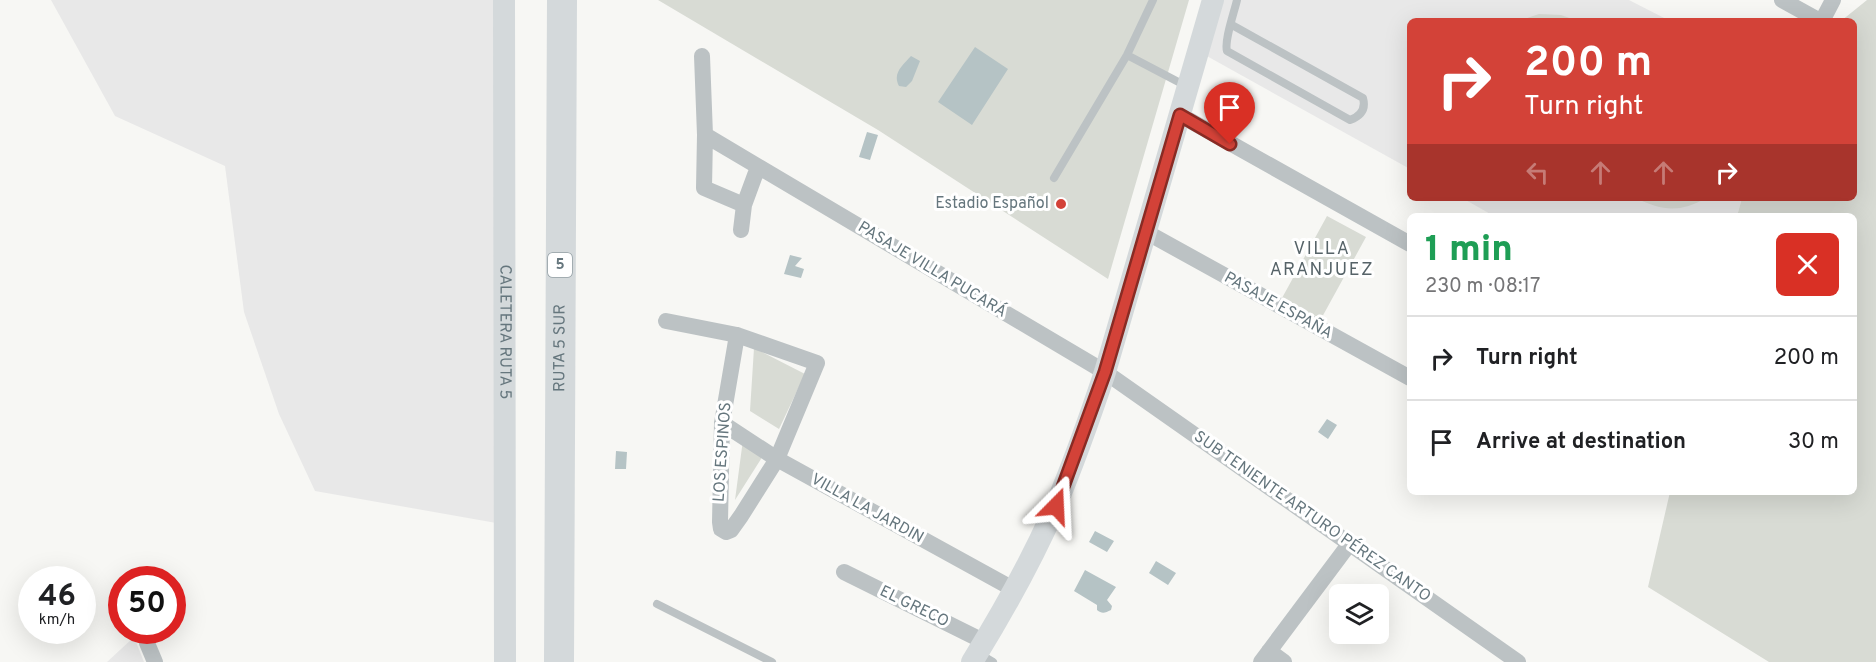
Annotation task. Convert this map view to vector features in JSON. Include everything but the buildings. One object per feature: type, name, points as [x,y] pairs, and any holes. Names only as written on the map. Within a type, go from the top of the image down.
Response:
[{"type":"highway","name":"RUTA 5 SUR","points":[[541,0],[542,662]]},
{"type":"highway","name":"RUTA 5 SUR","points":[[559,662],[561,0]]},
{"type":"main road","name":"CALETERA RUTA 5","points":[[504,0],[505,662]]},
{"type":"main road","points":[[982,655],[1056,506],[1105,372],[1213,0]]},
{"type":"street","points":[[1782,0],[1815,18]]},
{"type":"street","points":[[1823,18],[1833,0]]},
{"type":"street","points":[[702,56],[705,135],[704,188],[744,205]]},
{"type":"street","points":[[1180,115],[1407,242]]},
{"type":"street","name":"PASAJE VILLA PUCARÁ","points":[[705,135],[1105,372]]},
{"type":"street","points":[[741,230],[744,205],[758,167]]},
{"type":"street","name":"PASAJE ESPAÑA","points":[[1146,232],[1407,376]]},
{"type":"street","points":[[666,321],[737,335],[817,363],[777,459]]},
{"type":"street","name":"LOS ESPINOS","points":[[737,335],[722,423],[721,529],[726,532],[731,530],[777,459]]},
{"type":"street","name":"SUB TENIENTE ARTURO PÉREZ CANTO","points":[[1105,372],[1518,662]]},
{"type":"street","name":"VILLA LA JARDIN","points":[[722,423],[777,459],[1015,591]]},
{"type":"street","points":[[1284,662],[1265,657],[1350,543]]},
{"type":"street","name":"EL GRECO","points":[[844,572],[982,655]]},
{"type":"street","points":[[147,644],[155,662]]},
{"type":"lane","points":[[1054,178],[1127,55],[1153,0]]},
{"type":"lane","points":[[1232,25],[1363,98],[1362,112],[1350,120],[1231,53],[1226,47],[1226,40],[1232,25],[1237,0]]},
{"type":"lane","points":[[1127,55],[1188,87]]},
{"type":"lane","points":[[657,604],[771,662]]},
{"type":"shaded area","points":[[51,0],[495,0],[502,524],[315,491],[279,414],[244,312],[225,166],[115,116]]},
{"type":"shaded area","name":"Estadio Español","points":[[658,0],[1189,0],[1108,279],[878,130]]},
{"type":"shaded area","points":[[1223,0],[1629,0],[1664,18],[1407,18],[1407,167],[1205,55]]},
{"type":"shaded area","points":[[1867,0],[1876,0],[1876,662],[1769,662],[1648,587],[1669,495],[1857,495],[1857,213],[1738,213],[1741,201],[1857,201],[1857,18],[1845,18]]},
{"type":"shaded area","points":[[1539,14],[1561,15],[1570,18],[1527,18]]},
{"type":"shaded area","points":[[975,47],[1008,69],[972,125],[938,102]]},
{"type":"shaded area","points":[[911,56],[920,61],[912,81],[906,87],[899,86],[898,73]]},
{"type":"shaded area","points":[[867,132],[878,135],[870,160],[859,157]]},
{"type":"shaded area","points":[[1467,201],[1741,201],[1738,213],[1489,213]]},
{"type":"shaded area","points":[[1643,201],[1701,201],[1679,208],[1654,206]]},
{"type":"shaded area","points":[[1327,216],[1366,237],[1321,319],[1282,298]]},
{"type":"shaded area","points":[[790,255],[802,258],[795,266],[804,269],[801,278],[784,274]]},
{"type":"shaded area","points":[[754,348],[805,374],[779,429],[750,411]]},
{"type":"shaded area","points":[[1327,419],[1337,425],[1328,439],[1318,432]]},
{"type":"shaded area","points":[[744,432],[768,448],[735,500]]},
{"type":"shaded area","points":[[616,451],[627,452],[626,469],[615,469]]},
{"type":"shaded area","points":[[1095,531],[1114,541],[1107,552],[1089,542]]},
{"type":"shaded area","points":[[1156,561],[1176,573],[1168,585],[1149,573]]},
{"type":"shaded area","points":[[1085,570],[1116,587],[1107,600],[1112,606],[1111,610],[1104,613],[1097,610],[1097,605],[1074,591]]},
{"type":"shaded area","points":[[126,644],[137,644],[144,662],[107,662]]},
{"type":"place","name":"Estadio Español","points":[[1061,204]]},
{"type":"district","name":"VILLA ARANJUEZ","points":[[1322,259]]},
{"type":"route","points":[[1056,506],[1105,372],[1180,115],[1230,144]]}]
